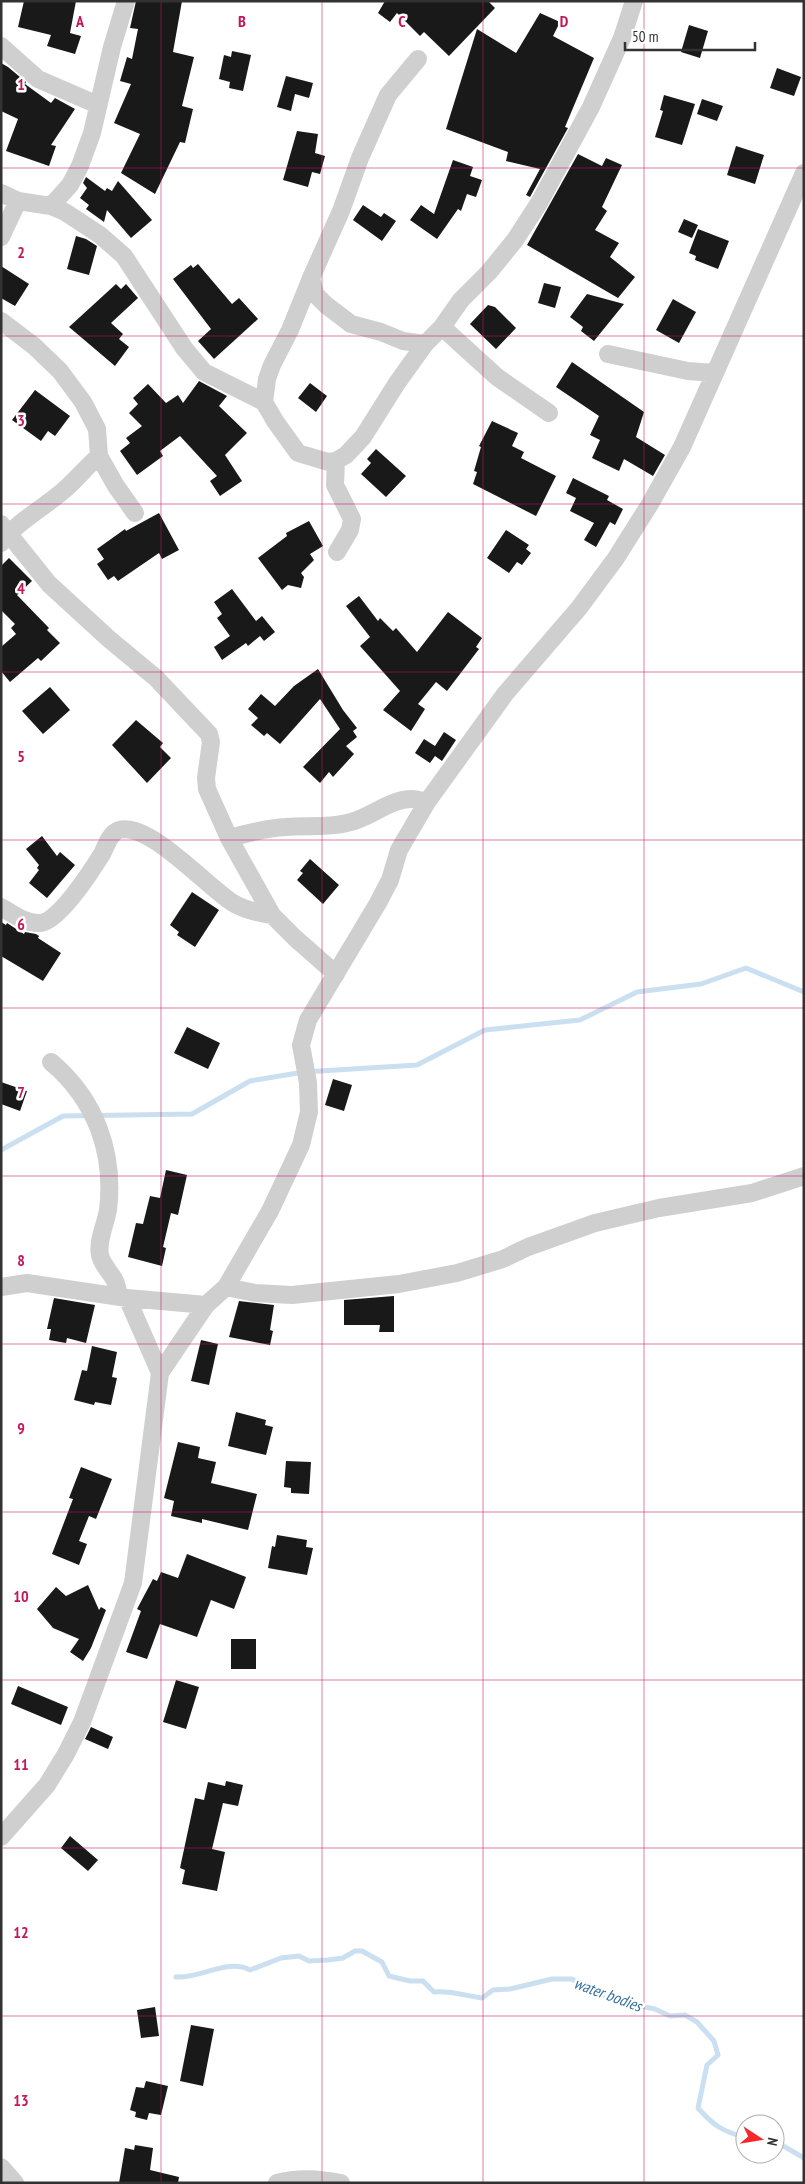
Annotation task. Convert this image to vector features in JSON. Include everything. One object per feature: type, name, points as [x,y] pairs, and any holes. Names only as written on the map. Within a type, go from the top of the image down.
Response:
[{"type":"street","points":[[51,206],[70,185],[80,166],[92,133],[112,47],[126,1]]},
{"type":"street","points":[[1,193],[18,201],[51,206],[65,212],[100,235],[124,256],[184,348],[204,372],[264,402],[274,420],[298,453],[328,462],[336,461],[346,455],[364,437],[397,383],[425,344],[442,327],[461,300],[489,272],[515,240],[539,203],[591,106],[622,38],[634,1]]},
{"type":"street","points":[[1,46],[38,79],[98,105]]},
{"type":"street","points":[[264,402],[267,379],[272,365],[290,330],[341,211],[360,158],[388,95],[418,58]]},
{"type":"street","points":[[1,1837],[47,1785],[66,1754],[82,1722],[133,1583],[160,1373],[206,1305],[226,1287],[270,1211],[301,1145],[309,1112],[308,1083],[301,1046],[308,1020],[378,903],[390,880],[399,850],[427,802],[505,694],[579,608],[616,558],[650,504],[682,447],[804,173]]},
{"type":"street","points":[[1,237],[18,201]]},
{"type":"street","points":[[311,278],[315,294],[351,324],[381,332],[403,341],[425,344]]},
{"type":"street","points":[[1,321],[34,346],[60,371],[83,402],[96,429],[99,456],[116,486],[135,513]]},
{"type":"street","points":[[442,327],[497,377],[549,413]]},
{"type":"street","points":[[608,354],[678,369],[714,373]]},
{"type":"street","points":[[99,456],[64,490],[4,533],[49,584],[109,640],[156,678],[209,734],[211,742],[206,778],[207,789],[229,838],[272,916],[336,974]]},
{"type":"street","points":[[336,461],[335,485],[352,519],[350,530],[336,552]]},
{"type":"street","points":[[229,838],[266,829],[316,827],[348,823],[376,813],[396,802],[412,799],[427,802]]},
{"type":"street","points":[[1,907],[22,920],[38,924],[48,922],[82,883],[110,837],[118,830],[128,829],[150,838],[186,862],[231,902],[257,913],[272,916]]},
{"type":"street","points":[[51,1062],[80,1090],[94,1115],[109,1173],[109,1195],[100,1255],[115,1281],[160,1373]]},
{"type":"street","points":[[226,1287],[255,1293],[292,1295],[399,1284],[428,1279],[457,1273],[503,1259],[528,1247],[595,1223],[659,1208],[752,1194],[804,1176]]},
{"type":"street","points":[[1,1287],[27,1282],[123,1297],[206,1305]]},
{"type":"street","points":[[1,2167],[15,2183]]},
{"type":"street","points":[[277,2183],[290,2179],[318,2178],[341,2183]]},
{"type":"building","points":[[24,1],[76,1],[70,33],[81,36],[75,54],[47,46],[51,35],[18,27]]},
{"type":"building","points":[[136,1],[182,1],[173,52],[194,57],[182,106],[193,109],[185,143],[180,142],[155,194],[121,173],[140,134],[114,123],[131,84],[120,81],[127,57],[132,59],[138,29],[130,28]]},
{"type":"building","points":[[385,1],[488,1],[495,8],[449,56],[424,32],[420,36],[397,13],[390,22],[378,13]]},
{"type":"building","points":[[540,13],[560,22],[553,36],[594,58],[565,127],[568,128],[530,197],[526,195],[540,169],[506,161],[508,152],[446,129],[477,29],[516,53]]},
{"type":"building","points":[[689,25],[708,31],[700,58],[681,52]]},
{"type":"building","points":[[232,51],[251,55],[243,91],[229,88],[230,82],[219,79],[224,55],[231,57]]},
{"type":"building","points":[[1,63],[51,103],[55,98],[75,109],[51,145],[56,146],[49,166],[6,151],[18,119],[1,111]]},
{"type":"building","points":[[777,68],[801,77],[794,96],[770,88]]},
{"type":"building","points":[[286,76],[313,83],[309,98],[295,94],[291,111],[277,107]]},
{"type":"building","points":[[664,95],[695,104],[682,145],[655,137],[663,111],[660,110]]},
{"type":"building","points":[[702,99],[723,106],[717,121],[697,114]]},
{"type":"building","points":[[297,131],[318,134],[315,153],[325,156],[320,174],[312,172],[308,187],[283,180]]},
{"type":"building","points":[[736,146],[764,155],[755,184],[727,175]]},
{"type":"building","points":[[578,154],[602,166],[606,158],[622,165],[602,207],[607,211],[595,230],[619,243],[610,257],[635,277],[618,298],[527,245]]},
{"type":"building","points":[[453,160],[473,167],[470,176],[482,180],[476,197],[467,194],[461,211],[458,209],[437,239],[410,220],[421,205],[434,214]]},
{"type":"building","points":[[86,177],[105,191],[107,188],[112,191],[118,181],[152,220],[131,238],[107,210],[104,222],[86,209],[89,205],[80,198],[87,188],[83,183]]},
{"type":"building","points":[[363,205],[381,217],[384,213],[396,221],[382,241],[353,220]]},
{"type":"building","points":[[684,219],[698,225],[692,238],[678,232]]},
{"type":"building","points":[[698,229],[729,241],[718,269],[695,260],[696,256],[689,253]]},
{"type":"building","points":[[76,236],[86,239],[97,246],[89,275],[67,269]]},
{"type":"building","points":[[198,264],[232,304],[239,298],[258,319],[214,359],[198,341],[211,329],[173,279],[191,265],[193,268]]},
{"type":"building","points":[[1,266],[29,284],[15,306],[1,298]]},
{"type":"building","points":[[544,283],[561,287],[555,308],[538,303]]},
{"type":"building","points":[[116,284],[121,289],[126,284],[138,298],[111,323],[123,334],[119,339],[129,347],[115,366],[69,327]]},
{"type":"building","points":[[587,294],[624,304],[594,341],[581,331],[583,327],[570,317]]},
{"type":"building","points":[[673,299],[696,312],[679,343],[656,330]]},
{"type":"building","points":[[488,305],[495,307],[516,328],[496,349],[470,324]]},
{"type":"building","points":[[572,362],[644,412],[636,437],[665,455],[653,476],[624,459],[619,471],[592,458],[600,440],[590,435],[599,416],[556,387]]},
{"type":"building","points":[[199,381],[227,396],[219,406],[247,433],[225,455],[242,481],[220,496],[210,481],[217,476],[180,436],[160,451],[163,456],[137,475],[120,451],[130,443],[126,438],[142,426],[129,413],[138,404],[133,398],[148,384],[166,403],[178,395],[183,403]]},
{"type":"building","points":[[310,383],[327,396],[316,412],[298,398]]},
{"type":"building","points":[[35,390],[70,416],[55,436],[48,431],[41,441],[12,420]]},
{"type":"building","points":[[492,421],[518,433],[512,446],[524,452],[521,458],[556,476],[536,516],[473,484],[477,472],[474,471],[481,447],[479,446]]},
{"type":"building","points":[[376,449],[406,476],[386,497],[361,474],[371,463],[367,459]]},
{"type":"building","points":[[573,478],[609,496],[607,500],[623,509],[615,525],[610,522],[596,547],[584,540],[594,523],[570,511],[576,498],[566,493]]},
{"type":"building","points":[[159,513],[179,550],[162,559],[159,553],[118,581],[114,576],[108,580],[97,564],[104,559],[97,549],[125,529],[126,531]]},
{"type":"building","points":[[309,521],[323,546],[310,554],[314,560],[301,573],[304,577],[301,588],[288,585],[282,590],[258,558],[287,536],[286,533]]},
{"type":"building","points":[[506,530],[529,545],[526,549],[531,553],[522,565],[517,562],[509,573],[487,558]]},
{"type":"building","points":[[9,558],[32,581],[17,595],[49,628],[47,630],[60,643],[41,661],[38,658],[10,682],[1,671],[1,647],[16,634],[11,628],[15,624],[1,610],[1,566]]},
{"type":"building","points":[[232,589],[256,621],[262,616],[275,632],[264,641],[260,636],[248,646],[246,643],[222,660],[214,647],[230,636],[217,618],[222,614],[214,602]]},
{"type":"building","points":[[359,596],[378,621],[380,618],[393,631],[396,628],[417,652],[448,612],[482,638],[476,647],[479,649],[447,691],[436,682],[418,704],[425,709],[411,731],[383,710],[400,691],[360,646],[370,637],[346,606]]},
{"type":"building","points":[[318,669],[343,710],[357,728],[353,731],[357,737],[346,746],[354,754],[333,777],[329,772],[320,783],[303,767],[340,729],[320,699],[280,744],[267,733],[264,736],[251,725],[258,718],[248,709],[261,694],[275,706],[294,686]]},
{"type":"building","points":[[50,687],[70,710],[43,734],[22,711]]},
{"type":"building","points":[[136,720],[163,743],[160,747],[171,758],[147,783],[112,745]]},
{"type":"building","points":[[444,732],[456,740],[442,761],[435,756],[430,763],[415,753],[424,739],[435,746]]},
{"type":"building","points":[[42,836],[57,856],[60,852],[75,865],[47,898],[29,883],[39,870],[37,868],[39,865],[26,849]]},
{"type":"building","points":[[310,859],[339,885],[323,904],[297,880],[303,873],[300,871]]},
{"type":"building","points":[[192,892],[219,910],[195,947],[177,935],[179,932],[170,925]]},
{"type":"building","points":[[1,922],[6,925],[7,923],[24,934],[25,932],[36,934],[39,936],[38,938],[61,953],[43,981],[1,956]]},
{"type":"building","points":[[187,1027],[220,1043],[208,1069],[174,1053]]},
{"type":"building","points":[[333,1079],[352,1085],[344,1111],[325,1105]]},
{"type":"building","points":[[1,1082],[27,1091],[20,1111],[1,1104]]},
{"type":"building","points":[[166,1170],[187,1175],[178,1215],[171,1213],[163,1247],[166,1248],[162,1266],[128,1257],[136,1223],[143,1224],[150,1196],[160,1198]]},
{"type":"building","points":[[394,1296],[394,1332],[379,1332],[380,1325],[344,1325],[344,1300]]},
{"type":"building","points":[[54,1298],[95,1305],[86,1343],[67,1338],[66,1343],[49,1340],[51,1329],[47,1329]]},
{"type":"building","points":[[239,1301],[274,1305],[270,1330],[273,1331],[270,1345],[229,1337]]},
{"type":"building","points":[[201,1340],[218,1344],[209,1385],[191,1381]]},
{"type":"building","points":[[92,1346],[117,1352],[112,1377],[117,1378],[111,1405],[95,1402],[94,1405],[74,1400],[82,1370],[87,1371]]},
{"type":"building","points":[[236,1412],[266,1420],[265,1425],[273,1427],[266,1455],[228,1446]]},
{"type":"building","points":[[178,1442],[200,1447],[198,1458],[216,1462],[211,1483],[257,1494],[248,1530],[202,1519],[202,1523],[171,1516],[174,1501],[164,1498]]},
{"type":"building","points":[[286,1461],[311,1462],[309,1494],[291,1493],[291,1488],[284,1487]]},
{"type":"building","points":[[81,1467],[112,1479],[96,1519],[89,1516],[79,1541],[87,1544],[79,1565],[52,1554],[73,1499],[69,1498]]},
{"type":"building","points":[[277,1535],[307,1540],[306,1547],[313,1548],[307,1575],[268,1568],[272,1546],[275,1547]]},
{"type":"building","points":[[187,1554],[246,1577],[234,1609],[211,1600],[197,1637],[160,1624],[147,1659],[126,1652],[141,1611],[137,1609],[153,1579],[157,1581],[161,1572],[178,1578]]},
{"type":"building","points":[[88,1585],[99,1610],[101,1607],[106,1610],[91,1648],[83,1661],[70,1652],[79,1639],[53,1628],[37,1609],[56,1587],[66,1596]]},
{"type":"building","points":[[231,1639],[256,1639],[256,1669],[231,1669]]},
{"type":"building","points":[[176,1680],[199,1687],[186,1729],[163,1722]]},
{"type":"building","points":[[18,1686],[68,1707],[61,1725],[11,1704]]},
{"type":"building","points":[[91,1727],[113,1737],[108,1749],[85,1739]]},
{"type":"building","points":[[226,1781],[243,1785],[238,1806],[223,1803],[212,1849],[225,1852],[217,1891],[182,1884],[185,1870],[180,1868],[195,1798],[204,1800],[208,1782],[225,1786]]},
{"type":"building","points":[[70,1836],[98,1860],[88,1871],[61,1848]]},
{"type":"building","points":[[155,2007],[159,2036],[141,2038],[137,2010]]},
{"type":"building","points":[[191,2025],[214,2029],[203,2086],[180,2081]]},
{"type":"building","points":[[146,2081],[168,2086],[161,2115],[149,2113],[147,2120],[135,2117],[136,2112],[130,2110],[136,2087],[144,2088]]},
{"type":"building","points":[[135,2145],[153,2148],[150,2170],[179,2177],[178,2183],[119,2183],[125,2148],[134,2150]]},
{"type":"waterway","points":[[1,1150],[63,1116],[192,1114],[250,1081],[304,1072],[417,1065],[485,1030],[580,1020],[637,992],[701,984],[746,968],[804,992]]},
{"type":"waterway","name":"water bodies","points":[[176,1977],[185,1977],[233,1966],[250,1970],[281,1958],[299,1956],[309,1961],[343,1958],[355,1951],[362,1951],[382,1962],[389,1976],[410,1981],[423,1981],[434,1992],[452,1992],[482,1998],[493,1990],[510,1989],[552,1979],[572,1979],[596,1993],[625,2003],[655,2009],[670,2016],[685,2015],[697,2022],[714,2041],[718,2055],[707,2065],[698,2108],[719,2127],[735,2134]]},
{"type":"waterway","name":"water bodies","points":[[785,2147],[804,2158]]}]
